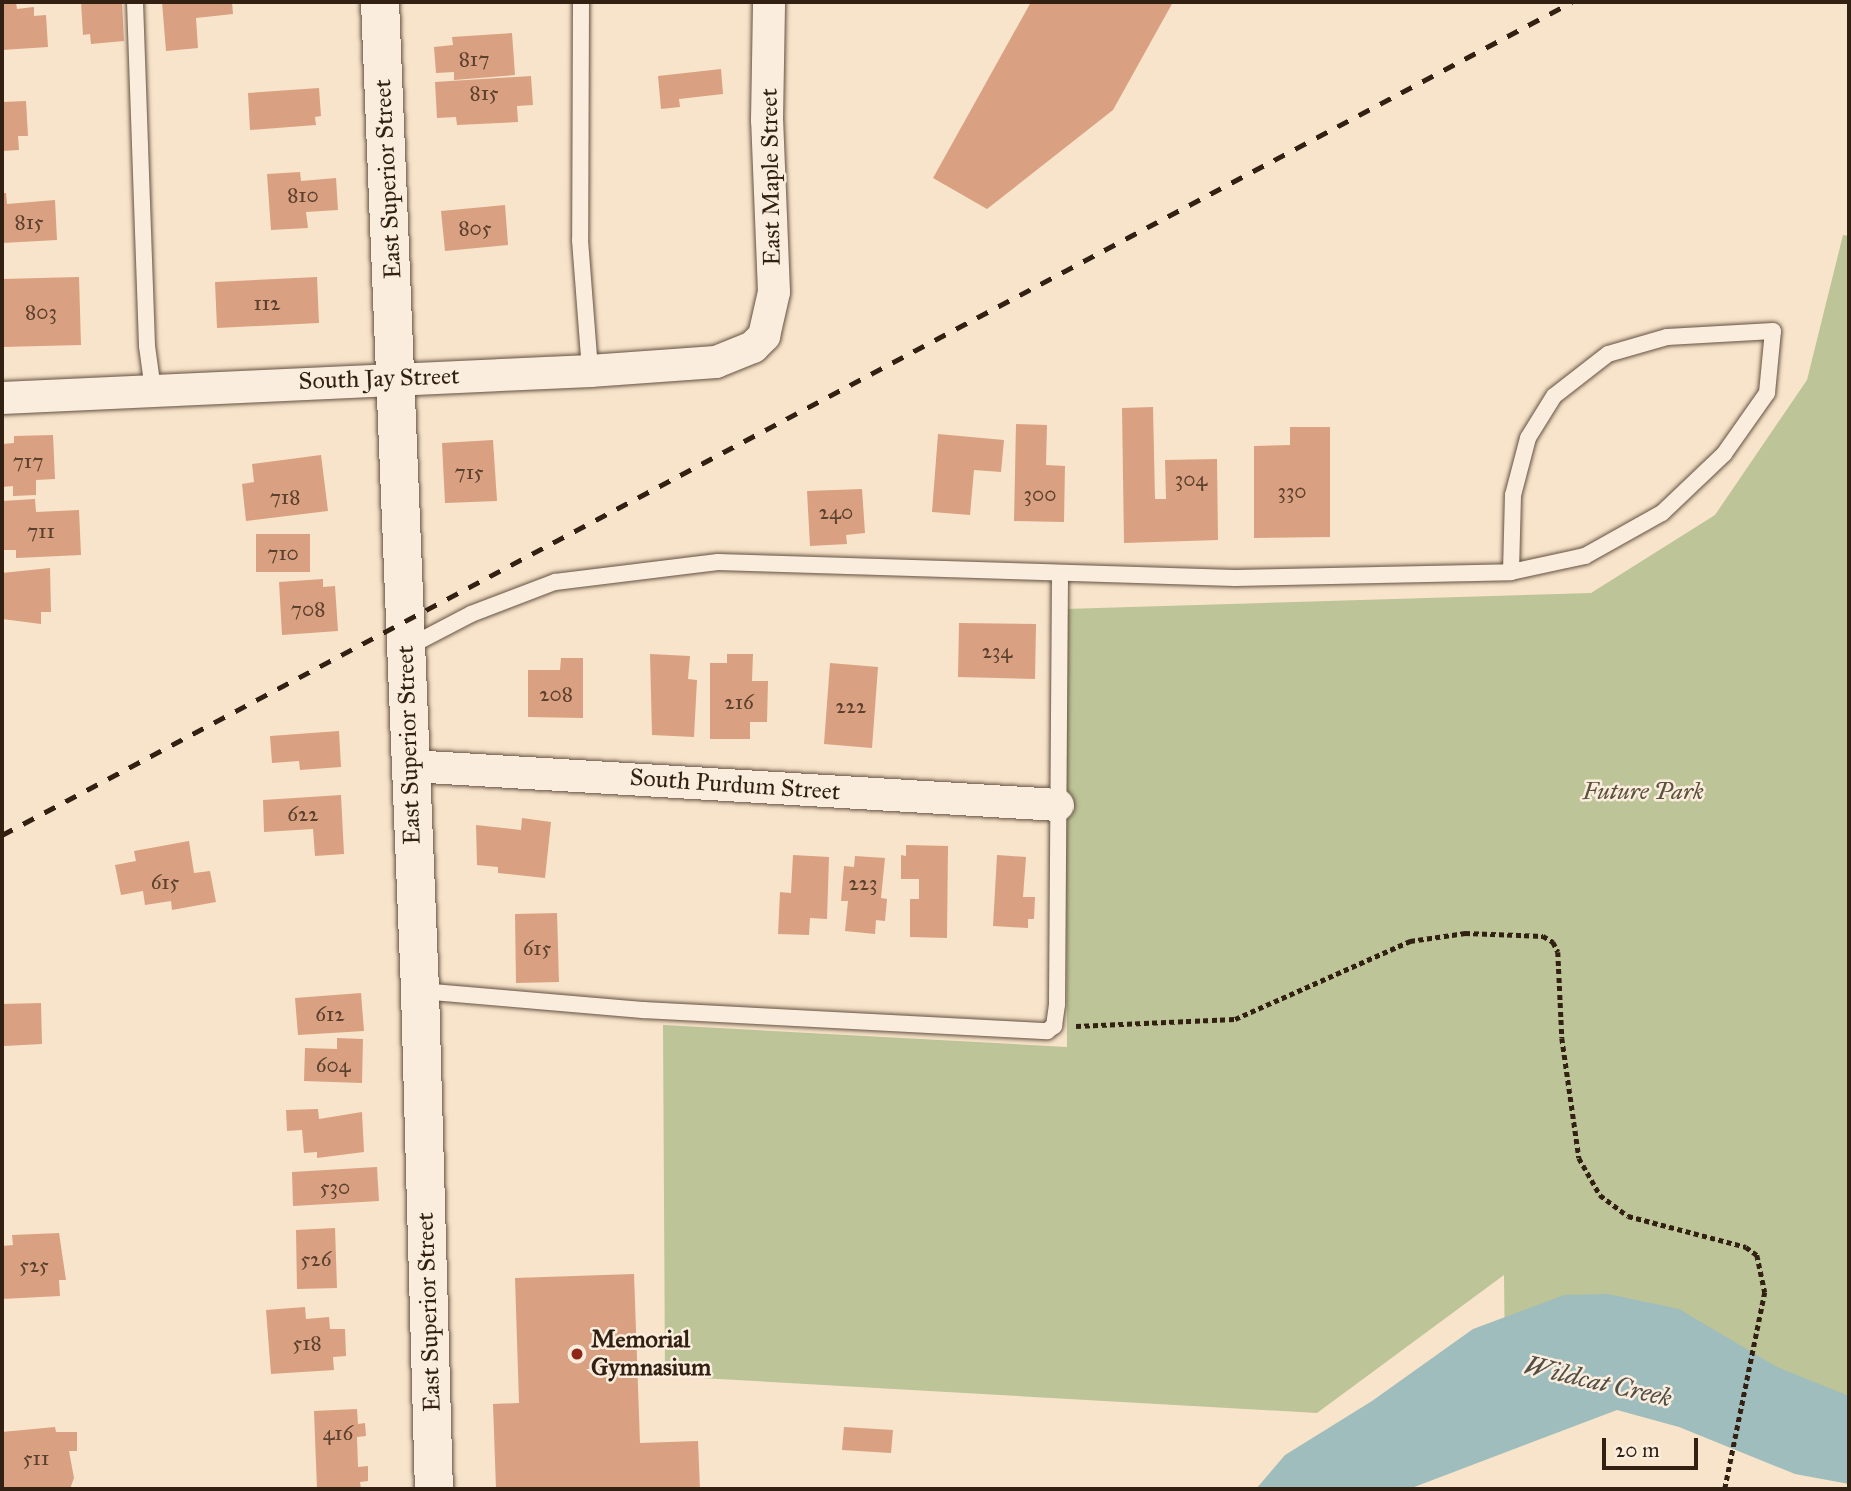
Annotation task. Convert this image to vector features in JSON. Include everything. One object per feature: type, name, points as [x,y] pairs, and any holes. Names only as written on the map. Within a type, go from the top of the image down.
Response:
[{"type":"street","name":"East Superior Street","points":[[380,2],[411,766],[434,1489]]},
{"type":"street","name":"East Maple Street","points":[[753,347],[764,336],[774,292],[767,120],[769,2]]},
{"type":"street","name":"South Jay Street","points":[[2,398],[590,371],[716,362],[753,347]]},
{"type":"street","name":"South Purdum Street","points":[[411,766],[1058,805]]},
{"type":"lane","points":[[135,2],[147,346],[153,390]]},
{"type":"lane","points":[[581,2],[580,240],[590,371]]},
{"type":"lane","points":[[405,648],[471,614],[555,582],[718,562],[1235,578],[1511,572],[1585,556],[1662,513],[1724,454],[1767,393],[1773,331],[1667,337],[1608,354],[1554,396],[1528,438],[1513,495],[1511,572]]},
{"type":"lane","points":[[419,991],[643,1010],[974,1029],[1039,1032],[1054,1026],[1060,573]]},
{"type":"path","points":[[1054,1026],[1235,1019],[1410,941],[1465,933],[1544,936],[1558,953],[1562,1038],[1579,1158],[1600,1195],[1628,1216],[1746,1247],[1758,1255],[1765,1292],[1726,1487]]},
{"type":"green space","name":"Future Park","points":[[1843,235],[1849,236],[1849,1438],[1505,1361],[1504,1275],[1317,1413],[665,1376],[663,1025],[1067,1047],[1065,609],[1591,593],[1715,515],[1807,380]]},
{"type":"water","name":"Wildcat Creek","points":[[1608,1294],[1679,1309],[1777,1367],[1849,1396],[1849,1484],[1795,1474],[1679,1427],[1617,1410],[1409,1489],[1256,1489],[1285,1455],[1372,1401],[1473,1329],[1564,1295]]},
{"type":"building","points":[[2,2],[16,2],[17,9],[34,7],[34,16],[46,15],[48,47],[2,50]]},
{"type":"building","points":[[81,2],[122,2],[124,41],[91,44],[90,34],[83,35]]},
{"type":"building","points":[[162,2],[232,2],[233,14],[196,18],[198,48],[166,51]]},
{"type":"building","points":[[1031,2],[1173,2],[1113,110],[987,209],[933,178]]},
{"type":"building","points":[[512,33],[515,75],[454,80],[454,72],[436,73],[434,47],[453,45],[452,37]]},
{"type":"building","points":[[721,69],[723,94],[679,99],[680,107],[661,109],[658,76]]},
{"type":"building","points":[[531,76],[533,105],[517,106],[518,122],[457,125],[456,117],[437,118],[435,82]]},
{"type":"building","points":[[319,88],[321,116],[315,117],[316,125],[250,130],[248,93]]},
{"type":"building","points":[[26,101],[28,136],[18,136],[19,150],[2,151],[2,102]]},
{"type":"building","points":[[300,172],[301,181],[336,178],[338,210],[306,212],[308,228],[271,230],[267,174]]},
{"type":"building","points":[[2,193],[6,193],[7,204],[55,200],[57,240],[2,243]]},
{"type":"building","points":[[505,205],[508,245],[445,251],[441,211]]},
{"type":"building","points":[[79,277],[81,345],[2,347],[2,279]]},
{"type":"building","points":[[317,277],[319,323],[217,328],[215,282]]},
{"type":"building","points":[[1153,407],[1155,499],[1166,499],[1165,460],[1217,459],[1218,540],[1124,543],[1122,408]]},
{"type":"building","points":[[1016,424],[1047,425],[1046,465],[1065,466],[1064,522],[1014,521]]},
{"type":"building","points":[[1290,427],[1330,427],[1330,537],[1254,538],[1254,446],[1290,445]]},
{"type":"building","points":[[938,434],[1004,440],[1001,472],[974,470],[970,515],[932,512]]},
{"type":"building","points":[[53,435],[55,479],[36,480],[36,495],[13,496],[13,486],[2,487],[2,444],[14,443],[14,436]]},
{"type":"building","points":[[493,440],[497,501],[445,503],[442,443]]},
{"type":"building","points":[[321,455],[328,511],[246,521],[242,484],[254,482],[252,464]]},
{"type":"building","points":[[862,489],[865,533],[846,535],[847,544],[810,546],[807,491]]},
{"type":"building","points":[[35,499],[36,512],[79,510],[81,555],[16,558],[16,550],[2,550],[2,501]]},
{"type":"building","points":[[256,534],[310,534],[310,572],[256,572]]},
{"type":"building","points":[[50,568],[51,612],[41,612],[41,624],[2,619],[2,573]]},
{"type":"building","points":[[323,579],[323,587],[335,586],[338,631],[282,635],[279,582]]},
{"type":"building","points":[[959,623],[1036,624],[1035,679],[958,677]]},
{"type":"building","points":[[650,654],[690,656],[688,679],[697,680],[694,737],[652,735]]},
{"type":"building","points":[[727,654],[753,654],[752,681],[768,681],[767,722],[750,722],[750,739],[710,739],[710,663],[727,663]]},
{"type":"building","points":[[561,658],[583,658],[583,718],[528,717],[528,670],[560,670]]},
{"type":"building","points":[[830,663],[878,667],[872,748],[824,744]]},
{"type":"building","points":[[339,731],[341,767],[300,770],[299,761],[272,763],[270,736]]},
{"type":"building","points":[[341,795],[344,854],[315,856],[313,829],[264,832],[263,800]]},
{"type":"building","points":[[522,818],[551,822],[545,878],[498,873],[498,867],[477,865],[476,825],[521,830]]},
{"type":"building","points":[[189,841],[194,873],[210,871],[216,902],[172,910],[171,901],[145,905],[143,891],[121,895],[115,865],[136,861],[134,851]]},
{"type":"building","points":[[906,845],[948,846],[947,938],[910,937],[910,899],[919,899],[919,879],[901,879],[901,855],[906,856]]},
{"type":"building","points":[[793,855],[829,857],[827,919],[810,918],[809,935],[778,934],[780,892],[791,893]]},
{"type":"building","points":[[997,855],[1026,857],[1023,897],[1035,897],[1034,919],[1028,919],[1028,928],[993,926]]},
{"type":"building","points":[[855,856],[885,858],[881,898],[887,899],[885,921],[876,920],[875,934],[845,931],[848,901],[841,901],[844,866],[854,867]]},
{"type":"building","points":[[557,913],[559,982],[516,983],[515,914]]},
{"type":"building","points":[[361,993],[364,1031],[298,1035],[295,998]]},
{"type":"building","points":[[41,1003],[42,1044],[4,1046],[2,1004]]},
{"type":"building","points":[[337,1038],[363,1039],[362,1083],[304,1081],[305,1048],[337,1049]]},
{"type":"building","points":[[318,1109],[319,1119],[362,1112],[364,1152],[317,1158],[317,1152],[304,1153],[302,1130],[287,1131],[286,1110]]},
{"type":"building","points":[[377,1167],[379,1201],[293,1206],[292,1172]]},
{"type":"building","points":[[335,1228],[337,1288],[297,1289],[296,1230]]},
{"type":"building","points":[[59,1233],[66,1280],[59,1280],[60,1296],[2,1299],[2,1246],[13,1245],[12,1235]]},
{"type":"building","name":"Memorial Gymnasium","points":[[634,1274],[640,1443],[698,1441],[700,1489],[496,1489],[493,1404],[519,1403],[515,1278]]},
{"type":"building","points":[[305,1307],[306,1319],[329,1317],[330,1329],[345,1329],[346,1356],[333,1357],[334,1370],[271,1374],[266,1310]]},
{"type":"building","points":[[357,1409],[358,1424],[365,1423],[366,1436],[357,1437],[358,1467],[368,1466],[368,1481],[360,1482],[361,1489],[317,1489],[314,1411]]},
{"type":"building","points":[[55,1427],[56,1432],[77,1432],[77,1451],[69,1451],[74,1478],[70,1489],[2,1489],[2,1432]]},
{"type":"building","points":[[844,1427],[893,1430],[891,1453],[842,1450]]},
{"type":"railway","points":[[2,835],[1572,2]]},
{"type":"place","name":"Memorial Gymnasium","points":[[577,1354]]}]
